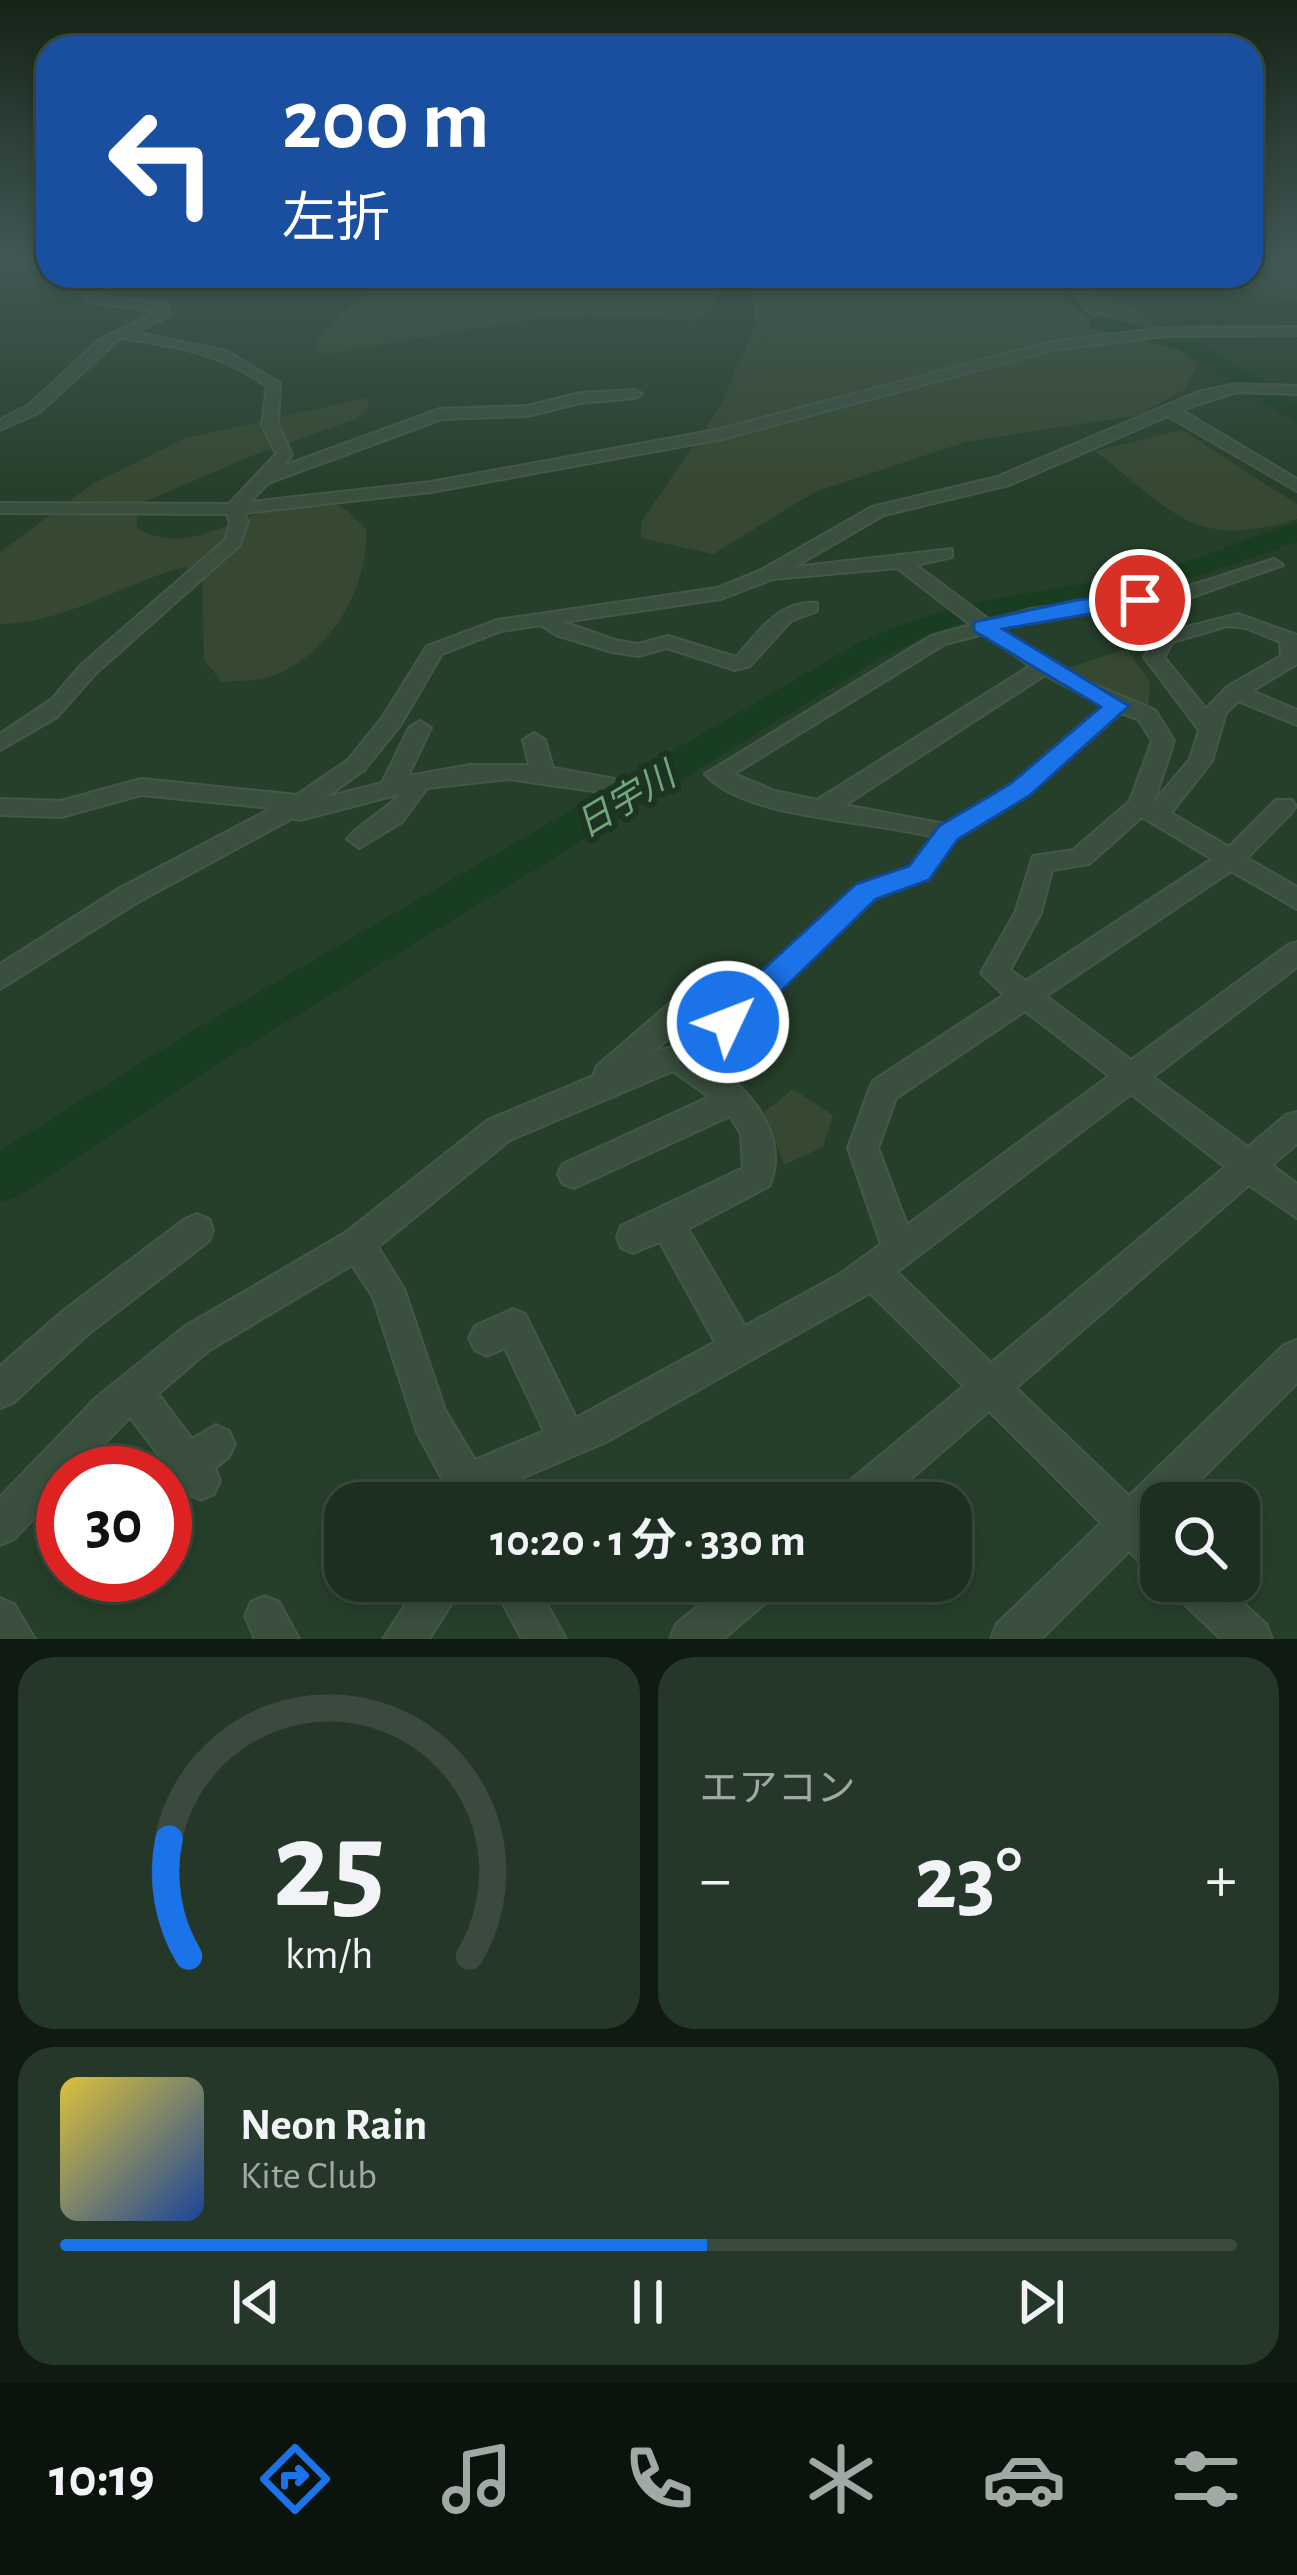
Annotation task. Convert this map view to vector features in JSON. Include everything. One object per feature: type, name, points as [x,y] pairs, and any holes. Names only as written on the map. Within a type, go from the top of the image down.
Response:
[{"type":"street","points":[[0,425],[15,422],[39,404],[95,355],[101,342],[115,335]]},
{"type":"street","points":[[127,335],[216,350],[275,386],[269,424],[284,455],[234,509]]},
{"type":"street","points":[[6,509],[234,509],[431,487],[722,434],[1007,355],[1139,335]]},
{"type":"street","points":[[0,978],[129,895],[302,803],[356,765],[391,722],[434,650],[497,626],[721,593],[768,574],[878,511],[1003,481],[1203,394],[1236,388],[1291,390]]},
{"type":"street","points":[[264,479],[440,414],[527,411],[580,398],[635,394]]},
{"type":"street","points":[[1171,411],[1297,486]]},
{"type":"street","points":[[0,743],[44,721],[71,695],[88,669],[233,542],[239,523],[234,509]]},
{"type":"street","points":[[768,574],[902,562],[946,553]]},
{"type":"street","points":[[902,562],[982,626],[1117,706],[1147,715],[1163,741],[1149,810]]},
{"type":"street","points":[[948,832],[917,822],[742,791],[717,773],[938,640],[1077,606],[1186,593],[1274,565]]},
{"type":"street","points":[[543,618],[563,631],[612,646],[638,650],[668,642],[735,664],[743,662],[784,617],[810,607]]},
{"type":"street","points":[[1211,730],[1154,657],[1166,638],[1207,624],[1248,618],[1291,639],[1292,659],[1235,692],[1216,711],[1211,730],[1201,761],[1149,810],[1080,858],[1042,862],[1028,913],[995,973],[1297,1203]]},
{"type":"street","points":[[824,807],[1046,665]]},
{"type":"street","points":[[1235,692],[1297,718]]},
{"type":"street","points":[[586,1092],[695,998],[728,1022],[866,892],[919,873],[948,832],[1019,790],[1117,706]]},
{"type":"street","points":[[390,790],[420,728]]},
{"type":"street","points":[[534,740],[543,772]]},
{"type":"street","points":[[269,820],[493,771],[543,772],[607,785]]},
{"type":"street","points":[[358,839],[390,820],[411,800],[418,784]]},
{"type":"street","points":[[0,807],[61,809],[141,787],[302,803]]},
{"type":"street","points":[[1140,1535],[993,1387],[886,1261],[863,1148],[884,1090],[1231,859],[1284,806]]},
{"type":"street","points":[[1149,810],[1297,899]]},
{"type":"street","points":[[489,1482],[886,1261],[1297,952]]},
{"type":"street","points":[[0,1525],[133,1390],[196,1339],[357,1244],[499,1130],[677,1058],[744,1108],[762,1144],[758,1175],[633,1237]]},
{"type":"street","points":[[574,1174],[614,1145],[734,1100]]},
{"type":"street","points":[[879,1482],[1297,1125]]},
{"type":"street","points":[[667,1222],[737,1346]]},
{"type":"street","points":[[0,1390],[75,1323],[197,1230]]},
{"type":"street","points":[[357,1244],[387,1288],[430,1419],[465,1482]]},
{"type":"street","points":[[488,1338],[513,1326],[567,1439]]},
{"type":"street","points":[[1012,1639],[1297,1358]]},
{"type":"street","points":[[133,1390],[202,1463]]},
{"type":"street","points":[[404,1639],[431,1602]]},
{"type":"street","points":[[524,1602],[545,1639]]},
{"type":"street","points":[[692,1639],[736,1602]]},
{"type":"street","points":[[1211,1602],[1250,1639]]},
{"type":"street","points":[[0,1618],[14,1639]]},
{"type":"green space","points":[[320,335],[436,335],[321,355],[314,351]]},
{"type":"green space","points":[[751,335],[1165,335],[1196,366],[1184,390],[1139,415],[965,442],[815,492],[713,554],[641,538],[641,522],[720,407]]},
{"type":"green space","points":[[365,398],[370,405],[356,419],[254,455],[137,505],[137,528],[161,537],[210,532],[286,504],[311,501],[337,505],[360,522],[366,529],[365,550],[354,593],[331,632],[298,663],[265,678],[222,682],[204,660],[202,583],[184,567],[70,610],[0,624],[0,552],[94,483],[183,439]]},
{"type":"green space","points":[[1182,430],[1297,504],[1297,519],[1262,528],[1208,528],[1165,507],[1095,451]]},
{"type":"green space","points":[[1126,649],[1150,681],[1148,709],[1121,702],[1065,669]]},
{"type":"green space","points":[[793,1089],[833,1115],[823,1147],[784,1165],[764,1112]]},
{"type":"waterway","points":[[1150,335],[1189,345],[1297,415]]},
{"type":"waterway","name":"日宇川","points":[[0,1179],[209,1045],[870,650],[928,623],[991,606],[1165,578],[1297,532]]},
{"type":"route","points":[[728,1022],[866,892],[919,873],[948,832],[1019,790],[1117,706],[982,626],[1077,606],[1140,600]]}]
